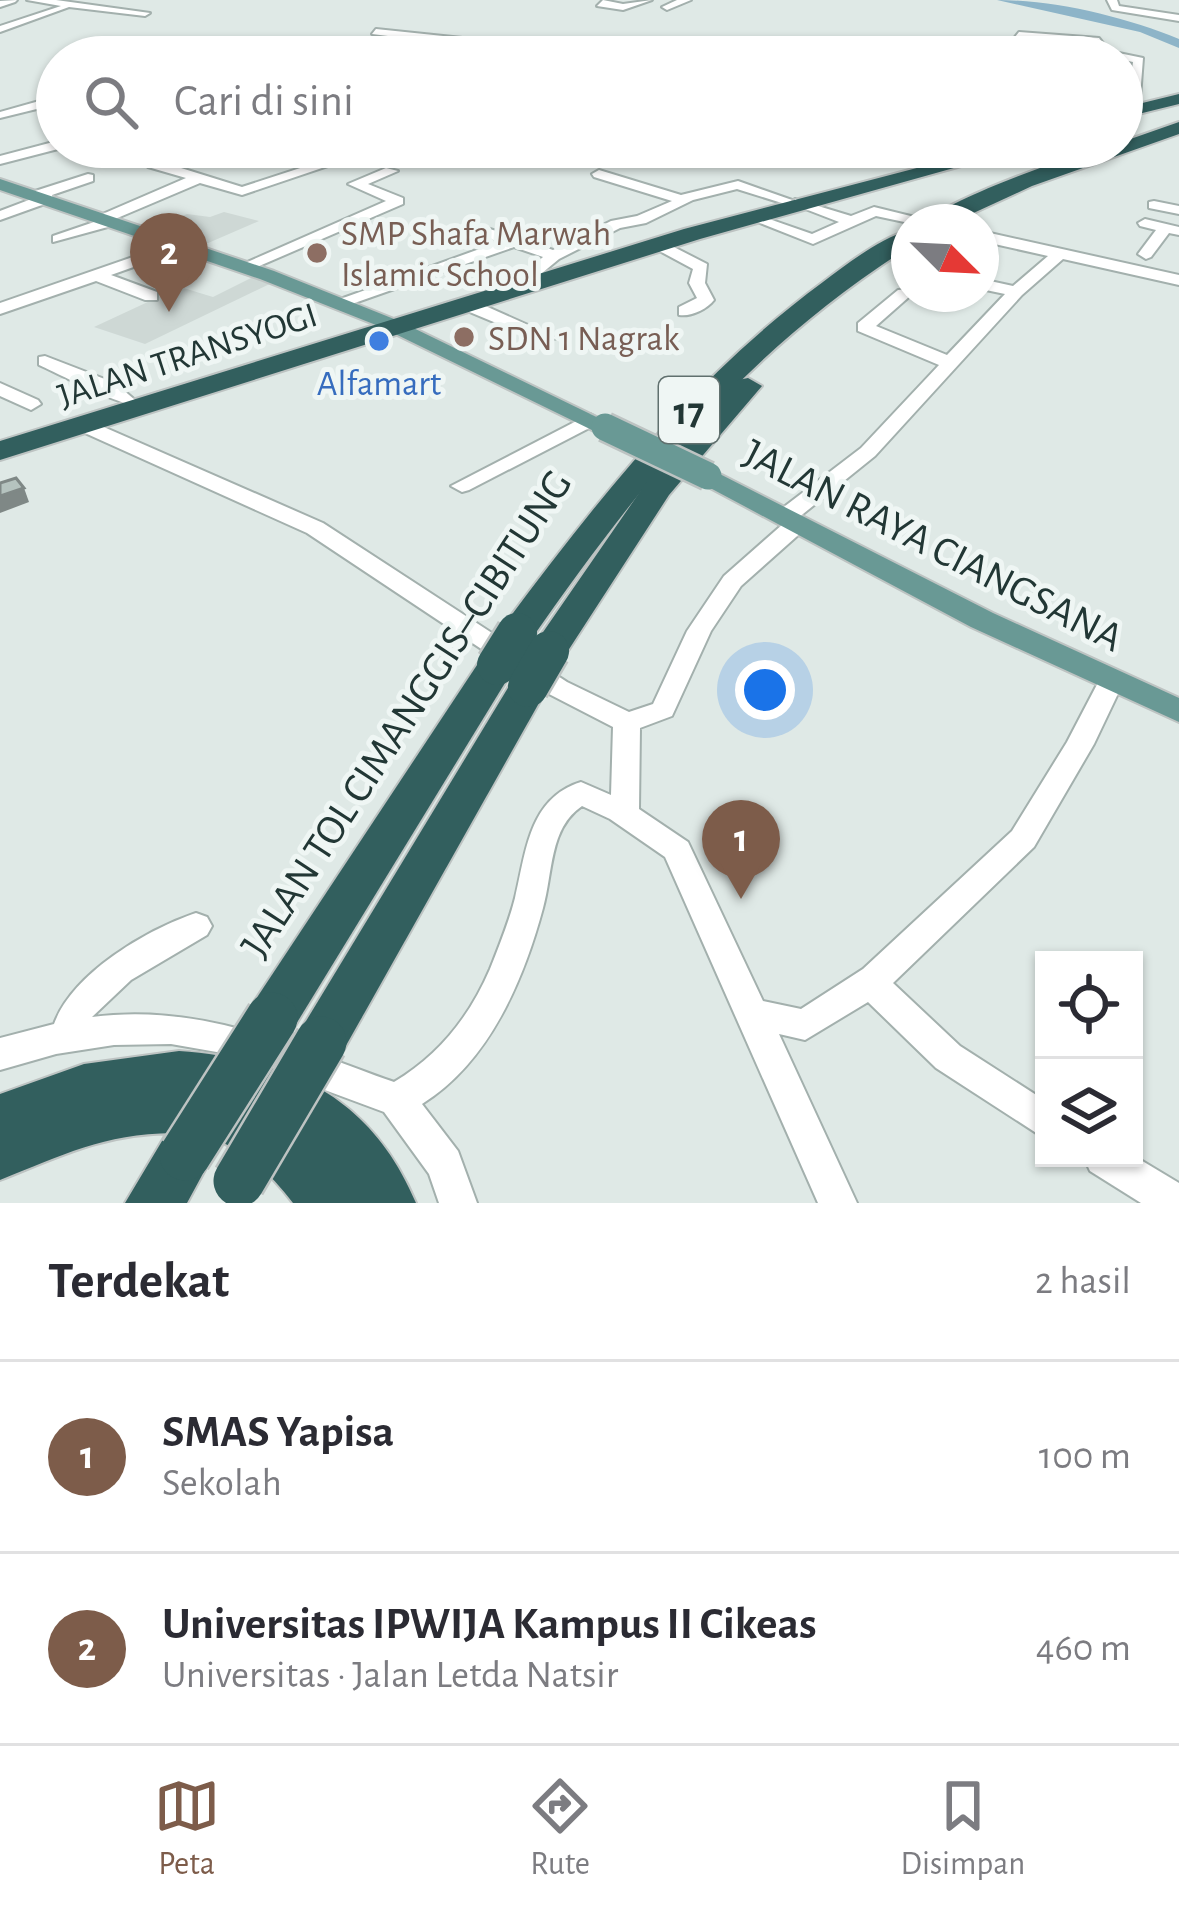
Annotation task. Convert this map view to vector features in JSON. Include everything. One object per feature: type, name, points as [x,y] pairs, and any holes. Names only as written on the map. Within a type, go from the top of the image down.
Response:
[{"type":"highway","points":[[1143,111],[1179,99]]},
{"type":"highway","points":[[1143,112],[1179,108]]},
{"type":"highway","points":[[1143,143],[1179,128]]},
{"type":"highway","points":[[1143,150],[1179,140]]},
{"type":"highway","name":"JALAN TRANSYOGI","points":[[0,440],[386,323],[466,304],[658,245],[686,232],[759,219],[919,168]]},
{"type":"highway","name":"JALAN TRANSYOGI","points":[[0,451],[530,275],[936,168]]},
{"type":"highway","points":[[982,204],[1083,168]]},
{"type":"highway","points":[[999,208],[1086,168]]},
{"type":"highway","name":"JALAN TOL CIMANGGIS–CIBITUNG","points":[[233,1192],[321,1042],[523,659],[625,482],[676,423],[806,304],[891,241]]},
{"type":"highway","name":"JALAN TOL CIMANGGIS–CIBITUNG","points":[[154,1203],[272,1018],[523,659],[708,427],[776,356],[891,268]]},
{"type":"highway","points":[[0,1121],[94,1083],[172,1073],[247,1085],[303,1107],[345,1141],[387,1203]]},
{"type":"highway","points":[[0,1153],[93,1113],[163,1105],[231,1115],[280,1143],[328,1203]]},
{"type":"main road","name":"JALAN RAYA CIANGSANA","points":[[0,184],[340,302],[707,476],[1111,681],[1174,702]]},
{"type":"street","points":[[0,4],[12,0]]},
{"type":"street","points":[[547,1],[570,0]]},
{"type":"street","points":[[613,3],[647,0]]},
{"type":"street","points":[[667,7],[686,0]]},
{"type":"street","points":[[1112,0],[1115,8],[1179,18]]},
{"type":"street","points":[[1151,13],[1157,0]]},
{"type":"street","points":[[0,16],[73,5],[144,5]]},
{"type":"street","points":[[4,30],[44,10],[90,18]]},
{"type":"street","points":[[376,32],[417,36]]},
{"type":"street","points":[[1019,35],[1032,36]]},
{"type":"street","points":[[1,121],[36,108]]},
{"type":"street","points":[[1,121],[36,117]]},
{"type":"street","points":[[0,160],[36,151]]},
{"type":"street","points":[[165,168],[245,190],[313,168]]},
{"type":"street","points":[[244,267],[398,201],[356,184],[392,170]]},
{"type":"street","points":[[599,174],[686,200]]},
{"type":"street","points":[[0,216],[88,178]]},
{"type":"street","points":[[58,239],[160,199],[197,179]]},
{"type":"street","points":[[530,275],[554,256],[605,229],[737,185],[850,221]]},
{"type":"street","points":[[1154,205],[1179,210]]},
{"type":"street","points":[[759,219],[818,239],[874,211],[891,219]]},
{"type":"street","points":[[1145,223],[1172,229],[1154,250]]},
{"type":"street","points":[[479,230],[554,256]]},
{"type":"street","points":[[999,240],[1179,280]]},
{"type":"street","points":[[340,302],[514,242]]},
{"type":"street","points":[[658,245],[701,267],[698,283],[706,301],[685,311]]},
{"type":"street","points":[[0,309],[179,246]]},
{"type":"street","points":[[83,425],[315,528],[558,688],[627,723],[663,710],[699,631],[732,581],[790,521],[868,452],[1016,292],[1063,252]]},
{"type":"street","points":[[96,275],[152,296]]},
{"type":"street","points":[[999,288],[1016,292]]},
{"type":"street","points":[[466,304],[548,338]]},
{"type":"street","points":[[891,304],[864,326],[950,363]]},
{"type":"street","points":[[45,361],[108,387],[125,400]]},
{"type":"street","points":[[0,389],[32,404]]},
{"type":"street","points":[[462,486],[597,424]]},
{"type":"street","points":[[752,1013],[805,1025],[875,979],[1023,839],[1111,681]]},
{"type":"street","points":[[620,811],[625,808],[627,723]]},
{"type":"street","points":[[397,1100],[431,1082],[476,1030],[528,911],[555,810],[581,794],[620,811],[677,850],[838,1203]]},
{"type":"street","points":[[67,1035],[72,1010],[92,990],[196,926]]},
{"type":"street","points":[[875,979],[876,988],[948,1057],[1035,1115]]},
{"type":"street","points":[[0,1054],[67,1035],[125,1029],[200,1031],[397,1100],[445,1164],[458,1203]]},
{"type":"street","points":[[1118,1167],[1176,1203]]},
{"type":"shaded area","points":[[224,212],[259,221],[199,247],[147,230],[187,214],[210,217]]},
{"type":"shaded area","points":[[259,274],[276,281],[145,344],[94,327],[180,287],[213,297]]},
{"type":"building","points":[[16,478],[24,488],[0,496],[0,483]]},
{"type":"waterway","points":[[1003,0],[1144,29],[1179,44]]},
{"type":"place","name":"SMP Shafa Marwah Islamic School","points":[[317,253]]},
{"type":"place","name":"Universitas IPWIJA Kampus II Cikeas","points":[[169,312]]},
{"type":"place","name":"SDN 1 Nagrak","points":[[464,337]]},
{"type":"place","name":"Alfamart","points":[[379,341]]},
{"type":"place","name":"SMAS Yapisa","points":[[741,899]]}]
